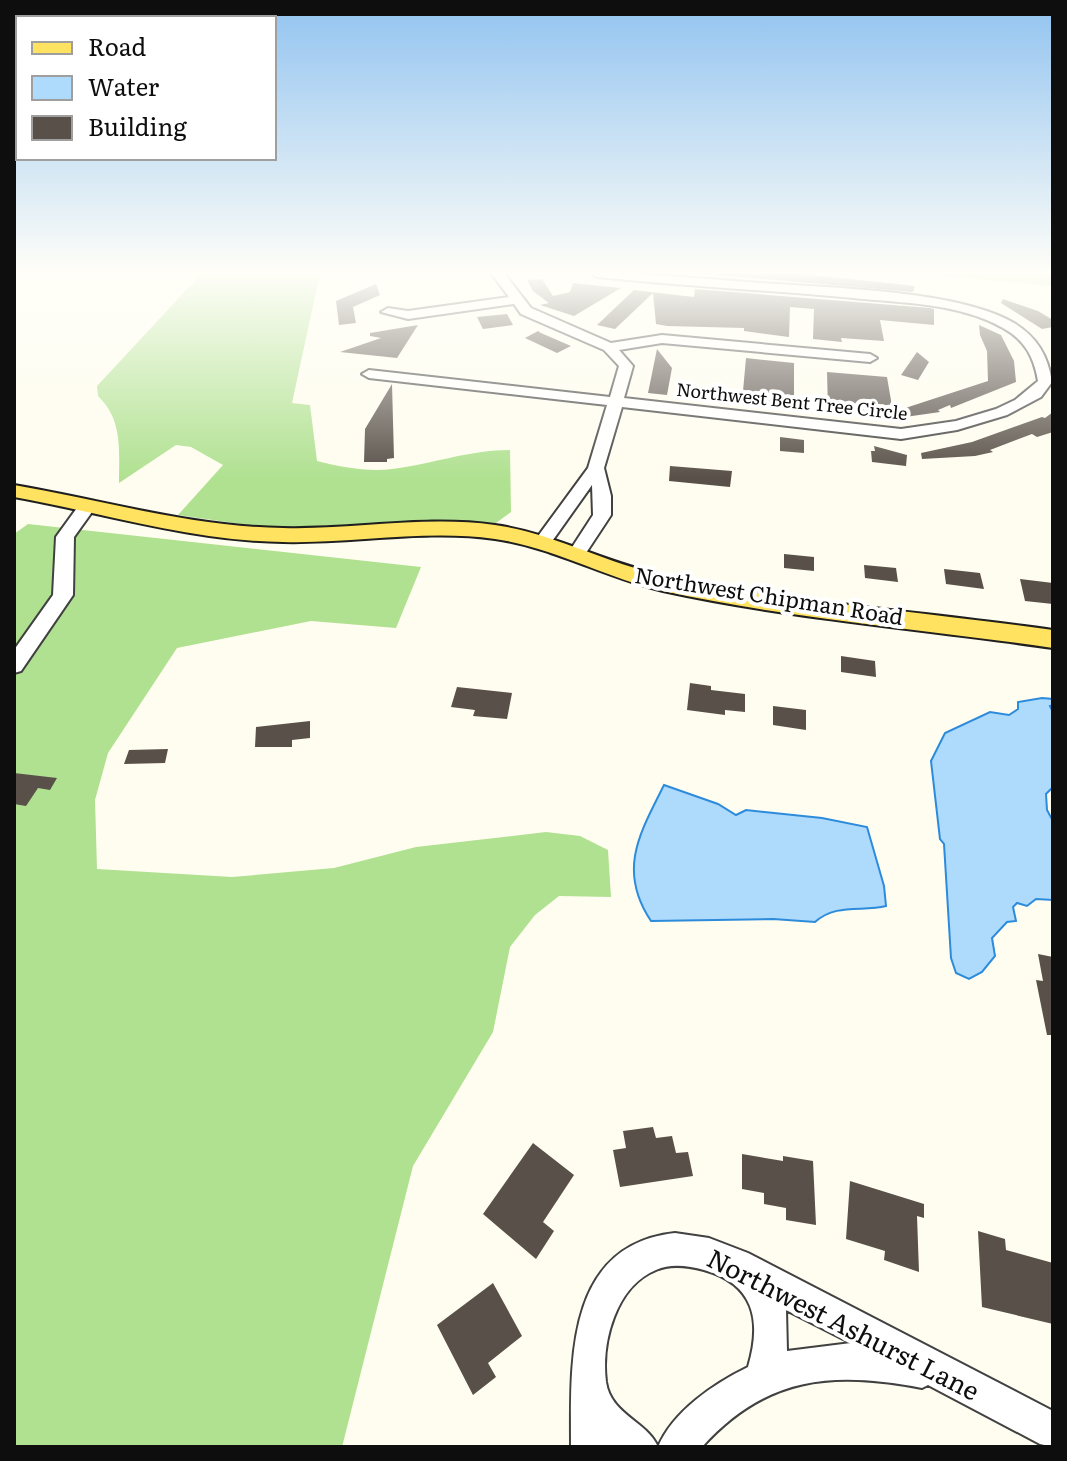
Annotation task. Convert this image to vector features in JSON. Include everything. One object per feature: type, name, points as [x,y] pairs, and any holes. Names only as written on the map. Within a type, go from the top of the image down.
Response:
[{"type":"main road","name":"Northwest Chipman Road","points":[[14,491],[253,534],[463,528],[515,535],[660,582],[1053,639]]},
{"type":"street","points":[[542,543],[596,468],[626,366],[609,347],[595,341]]},
{"type":"street","points":[[609,347],[648,341]]},
{"type":"street","points":[[686,341],[870,358]]},
{"type":"street","name":"Northwest Bent Tree Circle","points":[[369,374],[901,434],[928,433],[949,430],[1029,399],[1043,387],[1048,373],[1030,341]]},
{"type":"street","points":[[576,555],[600,524],[605,509],[605,496],[596,468]]},
{"type":"street","points":[[14,666],[63,595],[65,537],[88,505]]},
{"type":"street","name":"Northwest Ashurst Lane","points":[[590,1447],[593,1329],[601,1307],[622,1274],[639,1261],[655,1252],[685,1250],[724,1260],[884,1340],[1053,1431]]},
{"type":"street","points":[[749,1273],[765,1297],[770,1313],[772,1348],[762,1378]]},
{"type":"street","points":[[675,1446],[713,1408],[762,1378],[809,1362],[881,1360],[944,1375]]},
{"type":"street","points":[[590,1376],[602,1419],[639,1447]]},
{"type":"green space","points":[[139,341],[305,341],[292,403],[310,405],[317,461],[383,470],[480,452],[510,450],[511,512],[496,523],[435,521],[269,528],[178,515],[223,465],[191,447],[176,445],[119,483],[116,425],[98,396],[97,386]]},
{"type":"green space","points":[[28,524],[421,567],[396,628],[311,621],[177,648],[108,753],[95,800],[97,869],[232,877],[334,868],[416,847],[546,832],[580,836],[608,850],[611,897],[559,896],[535,915],[510,947],[493,1032],[413,1166],[342,1447],[14,1447],[14,534]]},
{"type":"water","points":[[1053,699],[1050,706],[1053,712],[1053,787],[1046,794],[1047,810],[1053,821],[1053,900],[1036,899],[1027,906],[1017,903],[1013,907],[1016,921],[1007,922],[992,938],[995,956],[982,972],[969,979],[956,973],[951,958],[944,844],[940,839],[931,761],[945,733],[990,712],[1009,715],[1018,709],[1018,702]]},
{"type":"water","points":[[664,785],[718,804],[736,815],[746,810],[822,818],[867,827],[884,886],[886,906],[840,910],[815,922],[773,919],[651,921],[635,885],[634,868],[640,836]]},
{"type":"building","points":[[372,341],[408,341],[397,358],[340,352]]},
{"type":"building","points":[[532,341],[560,341],[571,346],[557,353]]},
{"type":"building","points":[[983,341],[1004,341],[1014,361],[1016,382],[951,408],[950,405],[938,410],[940,412],[891,419],[890,413],[988,381],[987,351]]},
{"type":"building","points":[[657,349],[672,368],[667,395],[648,393]]},
{"type":"building","points":[[917,352],[929,362],[918,380],[901,375]]},
{"type":"building","points":[[746,358],[794,363],[794,406],[742,402]]},
{"type":"building","points":[[827,372],[887,377],[893,412],[889,408],[890,414],[828,410]]},
{"type":"building","points":[[392,384],[394,458],[387,459],[387,462],[364,462],[365,429]]},
{"type":"building","points":[[1053,412],[1053,432],[1037,437],[1032,434],[990,450],[993,452],[975,456],[922,459],[921,453],[972,442],[1045,418]]},
{"type":"building","points":[[780,437],[804,440],[804,453],[780,451]]},
{"type":"building","points":[[874,446],[907,455],[906,466],[872,462]]},
{"type":"building","points":[[670,466],[732,471],[730,487],[669,481]]},
{"type":"building","points":[[784,554],[814,557],[814,571],[784,568]]},
{"type":"building","points":[[864,565],[896,568],[898,582],[865,578]]},
{"type":"building","points":[[944,569],[980,573],[984,589],[946,584]]},
{"type":"building","points":[[1020,579],[1053,583],[1053,604],[1025,601]]},
{"type":"building","points":[[841,656],[875,661],[876,677],[841,672]]},
{"type":"building","points":[[690,683],[711,686],[711,690],[745,694],[745,712],[725,710],[725,715],[687,710]]},
{"type":"building","points":[[457,687],[512,693],[507,719],[473,716],[475,710],[451,707]]},
{"type":"building","points":[[773,706],[806,710],[806,730],[773,725]]},
{"type":"building","points":[[310,721],[310,738],[292,740],[292,747],[255,747],[256,727]]},
{"type":"building","points":[[168,749],[165,763],[124,764],[129,750]]},
{"type":"building","points":[[14,773],[57,778],[50,790],[38,788],[26,806],[14,804]]},
{"type":"building","points":[[1038,954],[1053,957],[1053,1035],[1047,1035],[1036,980],[1043,981]]},
{"type":"building","points":[[653,1127],[656,1138],[672,1136],[676,1153],[688,1152],[693,1176],[620,1187],[613,1150],[626,1148],[623,1131]]},
{"type":"building","points":[[533,1143],[574,1175],[543,1222],[554,1231],[536,1259],[483,1214]]},
{"type":"building","points":[[742,1154],[783,1161],[783,1156],[813,1161],[816,1225],[786,1220],[786,1208],[764,1204],[764,1193],[742,1189]]},
{"type":"building","points":[[850,1181],[924,1204],[924,1218],[917,1216],[919,1272],[884,1260],[885,1251],[846,1239]]},
{"type":"building","points":[[978,1231],[1005,1239],[1006,1250],[1053,1263],[1053,1324],[982,1307]]},
{"type":"building","points":[[493,1283],[522,1336],[488,1363],[496,1377],[473,1395],[437,1325]]}]
